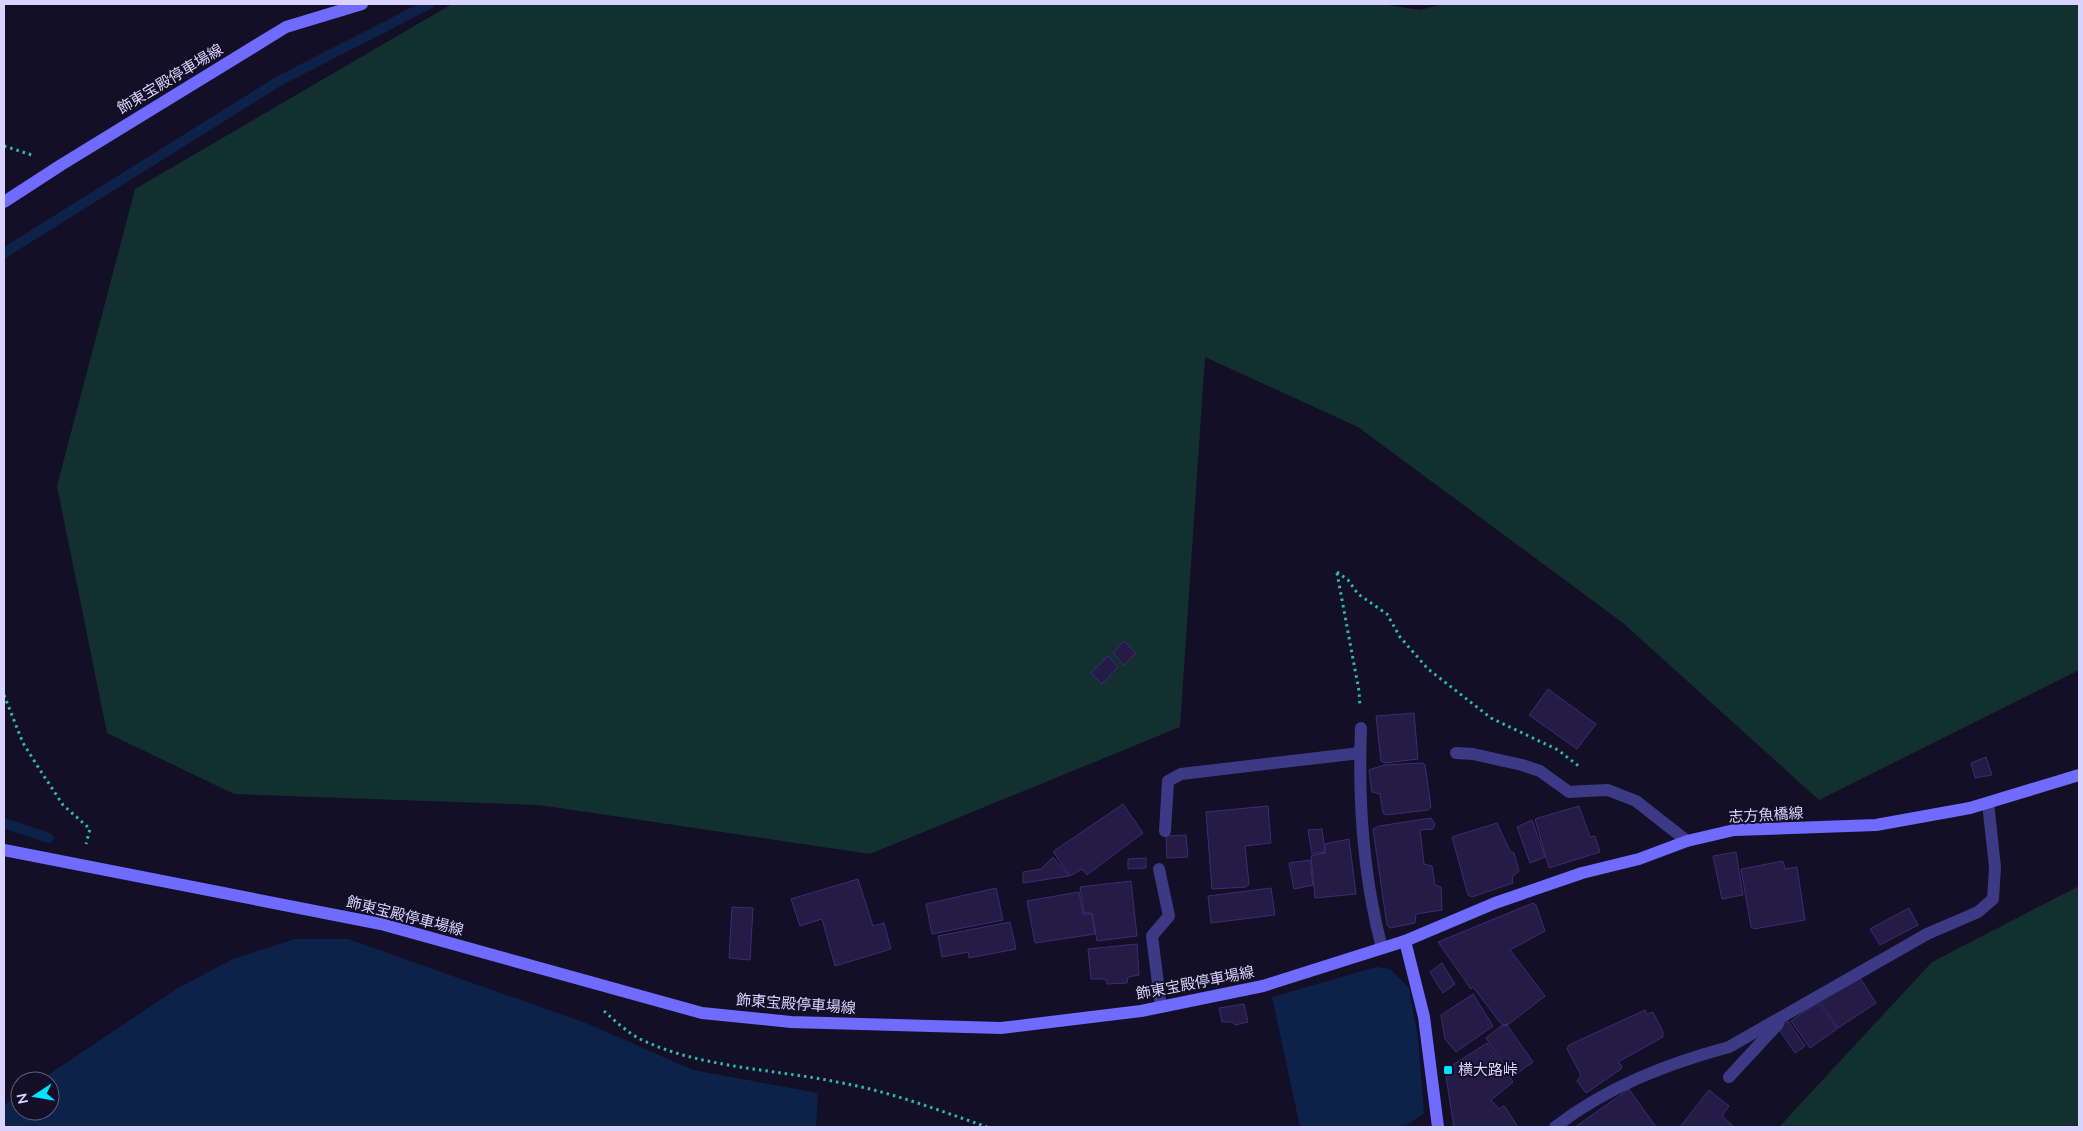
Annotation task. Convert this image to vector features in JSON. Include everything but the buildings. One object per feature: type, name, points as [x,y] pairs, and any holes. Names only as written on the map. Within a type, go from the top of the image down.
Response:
[{"type":"main road","name":"飾東宝殿停車場線","points":[[4,202],[286,27],[362,4]]},
{"type":"main road","name":"志方魚橋線","points":[[1405,941],[1495,903],[1582,874],[1639,859],[1687,841],[1734,830],[1876,826],[1970,808],[2079,775]]},
{"type":"main road","name":"飾東宝殿停車場線","points":[[4,850],[381,924],[702,1014],[791,1022],[1001,1028],[1161,1007],[1263,986],[1405,941]]},
{"type":"main road","points":[[1405,941],[1424,1017],[1438,1127]]},
{"type":"street","points":[[1360,728],[1366,871],[1371,907],[1382,948]]},
{"type":"street","points":[[1165,831],[1168,781],[1180,774],[1360,753]]},
{"type":"street","points":[[1456,753],[1474,754],[1540,771],[1569,792],[1608,790],[1636,801],[1687,841]]},
{"type":"street","points":[[1555,1127],[1577,1110],[1640,1076],[1694,1056],[1729,1047],[1927,934],[1978,912],[1993,899],[1995,867],[1988,803]]},
{"type":"street","points":[[1159,869],[1169,916],[1152,936],[1161,1007]]},
{"type":"street","points":[[1729,1077],[1784,1015]]},
{"type":"path","points":[[1360,728],[1359,691],[1337,572],[1348,580],[1358,594],[1387,614],[1400,637],[1428,669],[1491,718],[1558,750],[1588,773],[1601,790]]},
{"type":"path","points":[[4,695],[24,743],[40,770],[63,805],[90,829],[81,866]]},
{"type":"path","points":[[583,982],[592,999],[621,1026],[640,1039],[668,1050],[713,1061],[837,1082],[887,1093],[987,1127]]},
{"type":"green space","points":[[452,4],[1381,4],[1420,10],[1443,4],[2079,4],[2079,670],[1819,800],[1623,623],[1358,427],[1205,357],[1180,727],[870,854],[539,805],[234,794],[107,733],[57,486],[135,189]]},
{"type":"green space","points":[[2079,886],[2079,1127],[1779,1127],[1932,962]]},
{"type":"water","points":[[295,939],[348,939],[586,1023],[693,1070],[818,1093],[816,1127],[4,1127],[4,1105],[10,1101],[10,1121],[60,1121],[60,1071],[54,1071],[178,988],[233,959]]},
{"type":"water","points":[[1376,967],[1390,969],[1409,988],[1418,1038],[1424,1113],[1404,1127],[1300,1127],[1272,997]]},
{"type":"waterway","points":[[4,253],[279,81],[429,4]]},
{"type":"waterway","points":[[4,823],[49,838]]},
{"type":"place","name":"横大路峠","points":[[1448,1070]]}]
